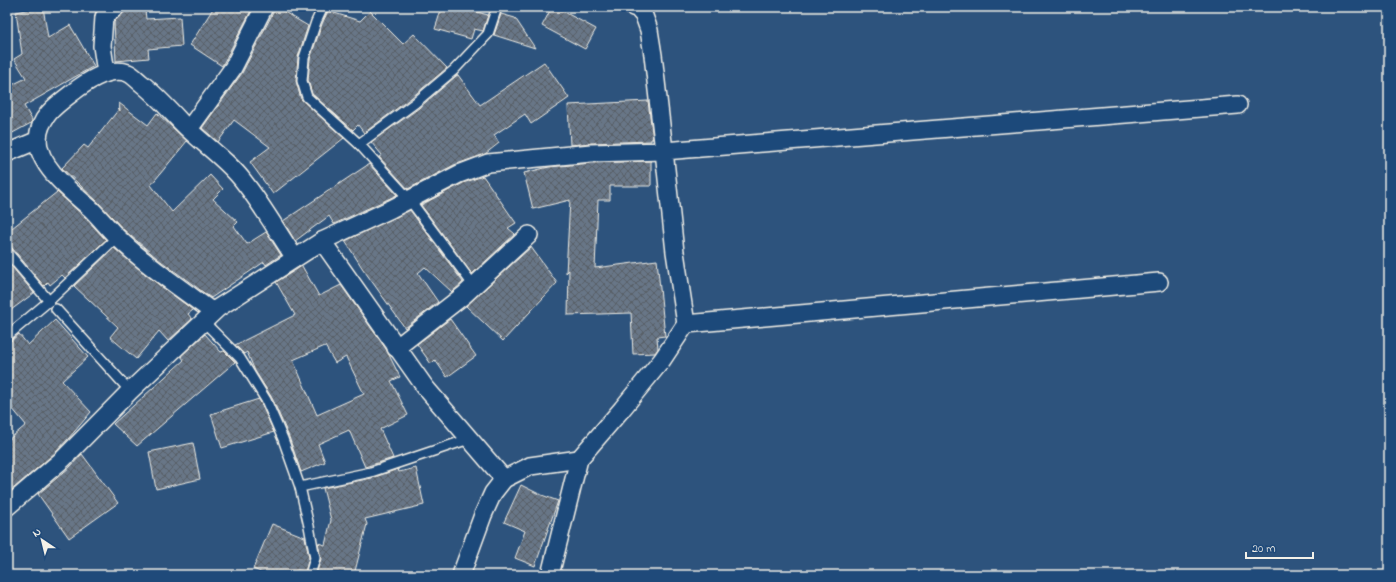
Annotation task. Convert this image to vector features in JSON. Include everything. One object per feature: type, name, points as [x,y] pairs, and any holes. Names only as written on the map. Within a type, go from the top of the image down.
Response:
[{"type":"street","points":[[106,73],[102,46],[104,17],[116,7]]},
{"type":"street","points":[[189,130],[233,68],[264,7]]},
{"type":"street","points":[[550,575],[579,459],[662,360],[686,324],[675,252],[653,55],[644,16],[637,8],[633,7]]},
{"type":"street","points":[[208,317],[117,237],[92,210],[54,176],[46,165],[38,140],[41,125],[55,106],[83,84],[106,73],[115,71],[129,74],[157,96],[189,130],[215,152],[244,182],[295,258]]},
{"type":"street","points":[[7,507],[63,459],[130,391],[208,317],[322,241],[409,200],[459,174],[488,163],[591,153],[664,151],[1238,105]]},
{"type":"street","points":[[7,153],[38,140]]},
{"type":"street","points":[[396,348],[447,309],[529,235]]},
{"type":"street","points":[[322,241],[396,348],[425,387],[504,479]]},
{"type":"street","points":[[686,324],[1159,282]]},
{"type":"street","points":[[462,575],[483,515],[493,493],[504,479],[530,466],[579,459]]},
{"type":"lane","points":[[323,7],[316,22],[304,58],[302,81],[307,97],[358,144],[409,200],[474,286]]},
{"type":"lane","points":[[358,144],[415,103],[454,70],[488,34],[497,7]]},
{"type":"lane","points":[[7,336],[49,301],[117,237]]},
{"type":"lane","points":[[7,252],[49,301]]},
{"type":"lane","points":[[56,309],[130,391]]},
{"type":"lane","points":[[208,317],[240,358],[266,400],[283,440],[300,487],[315,558],[310,575]]},
{"type":"lane","points":[[300,487],[372,472],[469,439]]},
{"type":"building","points":[[43,7],[48,38],[70,25],[94,66],[24,106],[32,120],[31,123],[7,136],[7,76],[12,85],[26,78],[14,59],[22,54],[16,12]]},
{"type":"building","points":[[214,7],[253,7],[222,66],[190,45]]},
{"type":"building","points":[[276,7],[308,26],[298,57],[296,81],[301,99],[344,138],[273,194],[250,162],[270,147],[234,120],[218,142],[202,128],[242,73]]},
{"type":"building","points":[[442,7],[459,7],[488,15],[483,31],[474,29],[471,39],[435,29]]},
{"type":"building","points":[[552,7],[555,7],[596,29],[585,49],[542,26]]},
{"type":"building","points":[[145,10],[146,19],[180,17],[182,46],[148,49],[149,58],[116,61],[114,22],[124,12]]},
{"type":"building","points":[[328,11],[360,21],[370,11],[403,44],[414,34],[447,68],[411,98],[364,133],[358,125],[353,130],[312,94],[308,80],[310,59]]},
{"type":"building","points":[[501,14],[515,18],[535,48],[494,35]]},
{"type":"building","points":[[544,62],[569,98],[531,124],[525,114],[494,135],[499,143],[485,154],[454,165],[408,189],[379,157],[382,155],[371,142],[419,108],[458,75],[480,105]]},
{"type":"building","points":[[648,101],[653,139],[651,139],[651,141],[570,145],[568,105]]},
{"type":"building","points":[[119,103],[148,125],[157,113],[187,141],[151,185],[172,212],[210,175],[223,189],[213,199],[238,222],[234,226],[247,244],[266,232],[281,255],[266,265],[264,262],[211,298],[158,259],[124,230],[98,202],[62,168],[84,145],[88,148],[119,109],[120,111]]},
{"type":"building","points":[[651,161],[651,186],[610,186],[610,200],[598,200],[595,268],[657,260],[665,336],[657,337],[658,349],[655,353],[633,354],[631,313],[568,315],[569,270],[566,273],[570,200],[533,209],[524,173],[549,167],[592,163]]},
{"type":"building","points":[[369,164],[397,195],[334,224],[329,216],[295,241],[283,221]]},
{"type":"building","points":[[483,176],[516,223],[508,228],[515,234],[472,274],[421,205],[463,183]]},
{"type":"building","points":[[57,192],[84,216],[106,240],[65,278],[62,275],[50,285],[48,282],[44,286],[12,248],[7,246],[7,232]]},
{"type":"building","points":[[410,210],[463,282],[452,292],[425,267],[418,273],[438,302],[405,328],[345,241]]},
{"type":"building","points":[[531,247],[557,283],[503,341],[466,306]]},
{"type":"building","points":[[114,248],[145,274],[193,310],[188,314],[192,319],[168,341],[159,331],[136,359],[110,337],[118,327],[74,286]]},
{"type":"building","points":[[7,261],[34,293],[7,313]]},
{"type":"building","points":[[302,266],[319,296],[341,285],[386,349],[400,377],[391,381],[408,415],[380,429],[393,458],[365,467],[349,430],[318,444],[325,462],[301,472],[289,437],[272,398],[255,371],[247,352],[244,354],[235,345],[295,315],[276,282]],"holes":[[[325,346],[335,363],[346,357],[364,394],[317,415],[293,360]]]},
{"type":"building","points":[[450,319],[476,356],[447,377],[435,360],[431,364],[417,344]]},
{"type":"building","points":[[55,320],[88,357],[62,381],[91,412],[56,452],[7,494],[7,441],[26,425],[7,402],[7,342],[11,341],[19,334],[28,345]]},
{"type":"building","points":[[205,334],[221,352],[224,351],[235,362],[137,446],[113,424],[184,360],[181,356]]},
{"type":"building","points":[[259,399],[274,432],[222,448],[211,414]]},
{"type":"building","points":[[193,443],[200,479],[156,489],[149,452]]},
{"type":"building","points":[[82,454],[118,503],[69,538],[38,494],[70,467]]},
{"type":"building","points":[[416,468],[424,505],[365,519],[367,524],[354,575],[316,574],[321,559],[318,543],[325,545],[331,520],[323,488],[372,478],[398,469],[399,472]]},
{"type":"building","points":[[521,485],[558,501],[535,566],[515,558],[525,531],[504,522]]},
{"type":"building","points":[[272,524],[305,537],[309,558],[305,572],[297,570],[295,575],[268,575],[253,569]]}]
